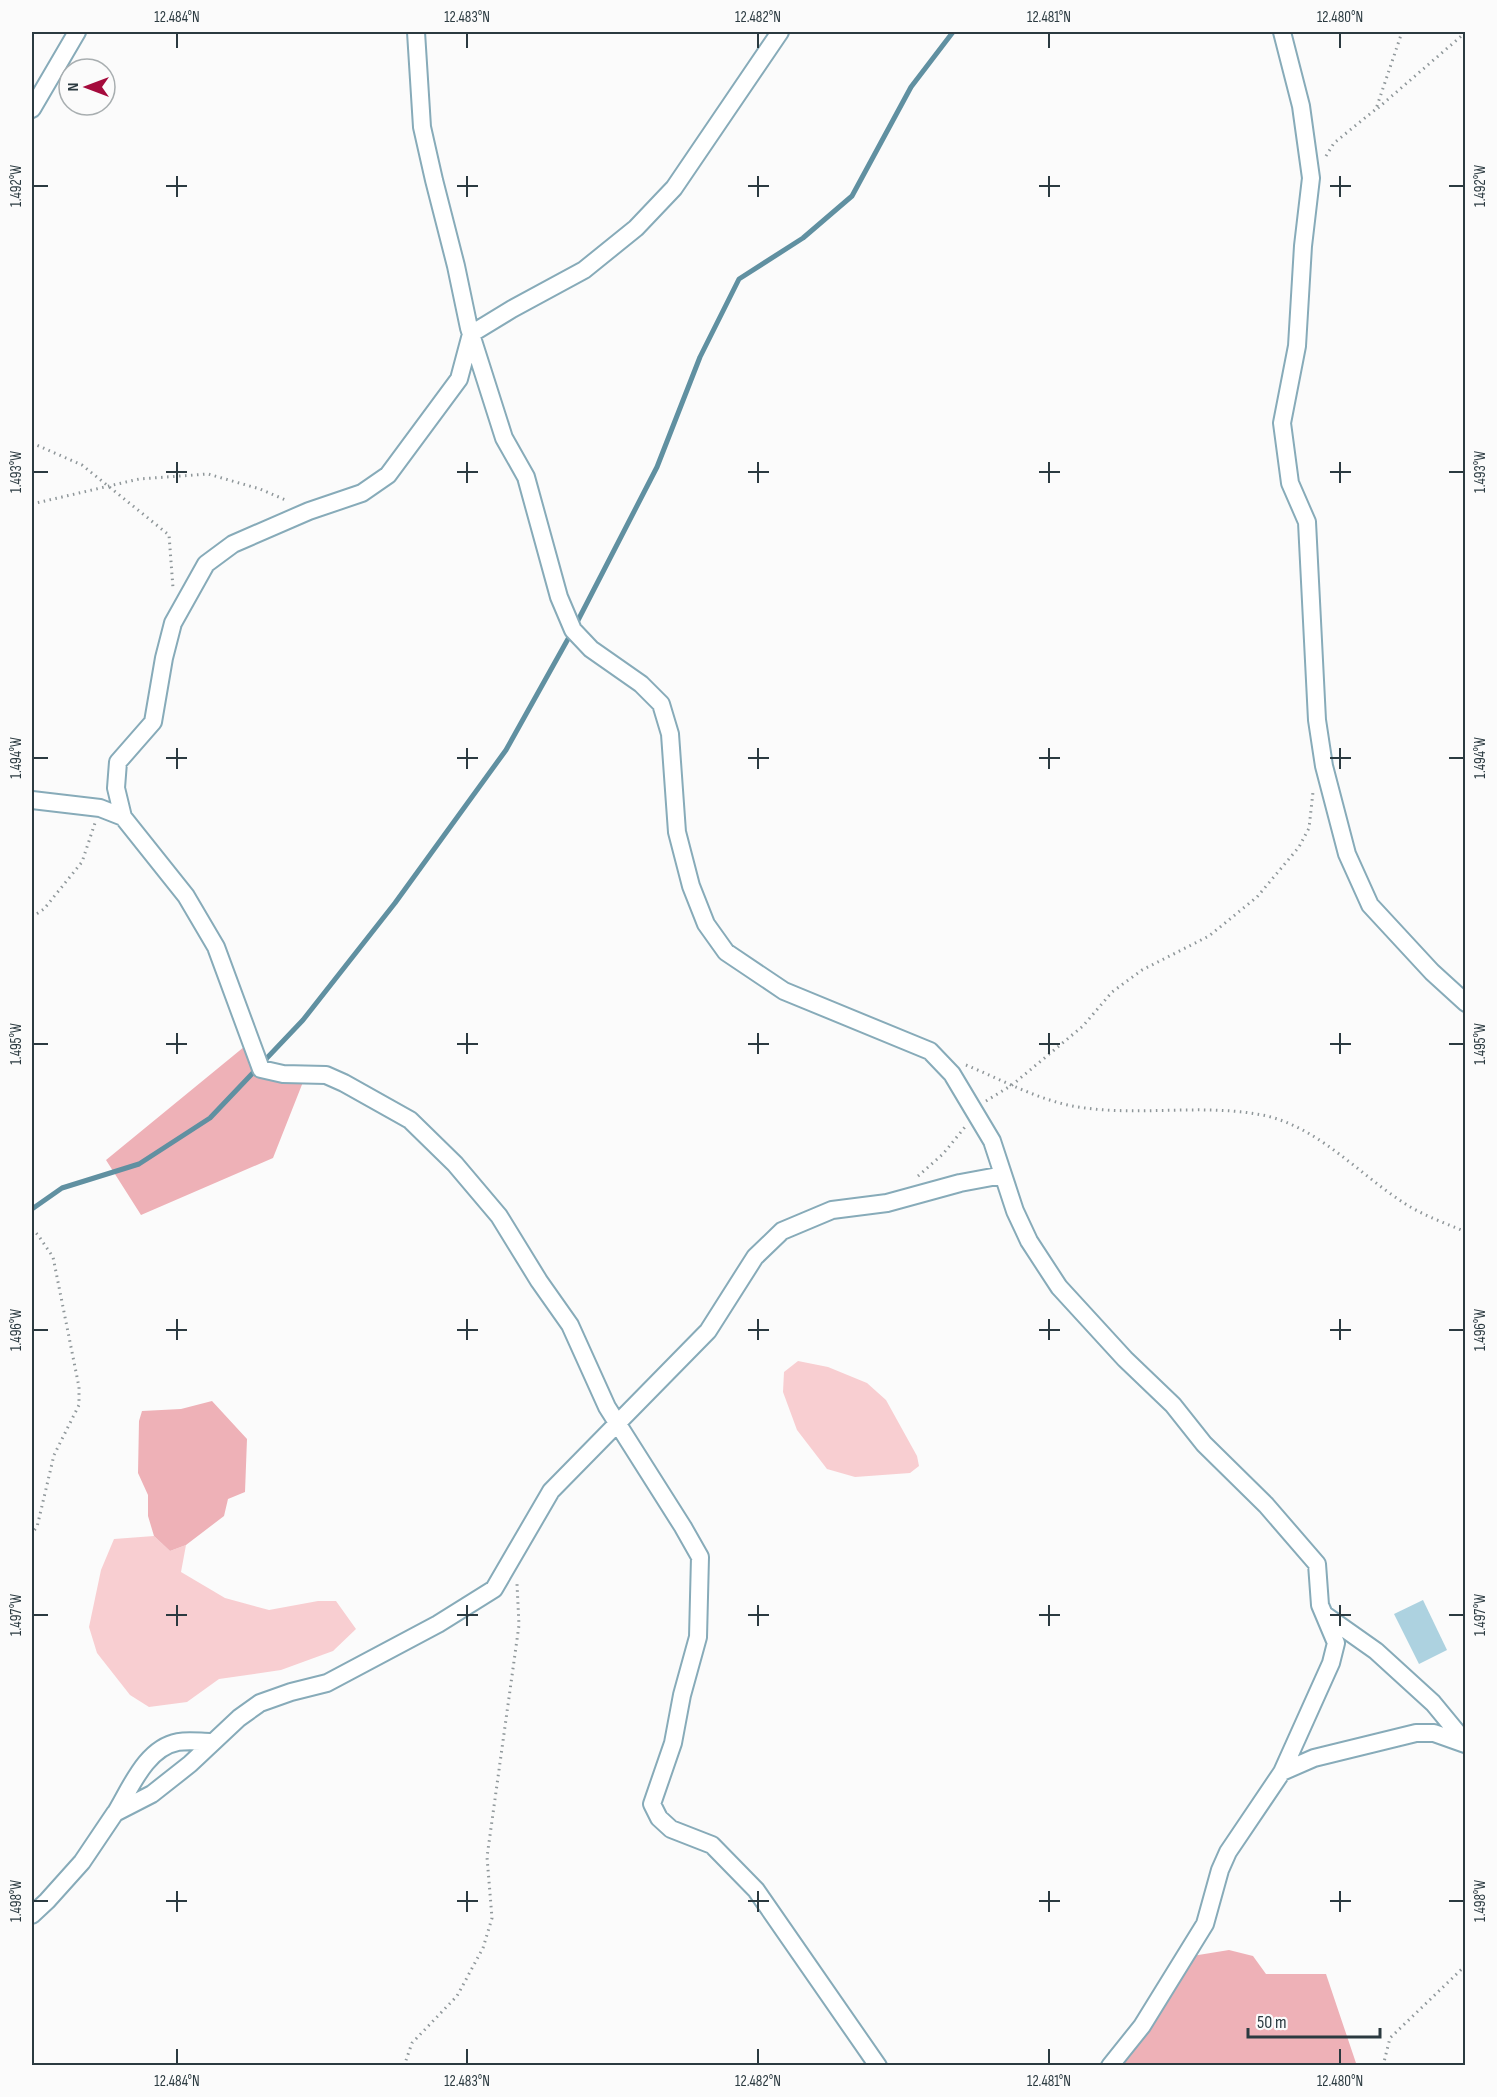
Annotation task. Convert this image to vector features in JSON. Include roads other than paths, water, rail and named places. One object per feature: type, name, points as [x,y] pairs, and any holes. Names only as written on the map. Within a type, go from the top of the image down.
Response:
[{"type":"street","points":[[32,109],[78,32]]},
{"type":"street","points":[[416,32],[422,127],[471,334],[504,438],[526,477],[559,597],[573,630],[591,649],[641,684],[661,704],[670,734],[677,832],[691,886],[706,924],[726,952],[784,991],[930,1051],[952,1074],[992,1141],[1015,1211],[1029,1241],[1059,1287],[1125,1359],[1173,1405],[1204,1444],[1266,1505],[1317,1564],[1318,1595],[1322,1613],[1335,1637],[1336,1647],[1326,1674],[1282,1772],[1228,1852],[1205,1924],[1142,2026],[1110,2066]]},
{"type":"street","points":[[780,32],[674,188],[636,228],[584,270],[471,334],[459,379],[388,476],[362,493],[309,511],[233,544],[206,564],[172,623],[153,722],[118,762],[116,788],[123,817],[186,896],[216,947],[261,1069],[283,1074],[326,1075],[410,1120],[455,1164],[499,1216],[539,1281],[570,1325],[606,1407],[700,1557],[698,1637],[682,1695],[673,1743],[652,1804],[659,1818],[671,1829],[712,1845],[756,1890],[878,2066]]},
{"type":"street","points":[[1282,32],[1301,106],[1311,178],[1303,246],[1297,346],[1282,423],[1290,483],[1307,522],[1317,720],[1324,766],[1347,854],[1370,905],[1432,972],[1466,1003]]},
{"type":"street","points":[[32,84],[53,73]]},
{"type":"street","points":[[32,800],[100,808],[123,817]]},
{"type":"street","points":[[115,1813],[153,1794],[190,1764],[239,1718],[260,1704],[291,1692],[327,1683],[438,1624],[494,1589],[551,1491],[708,1331],[755,1257],[782,1231],[832,1210],[887,1203],[960,1183],[1003,1175]]},
{"type":"street","points":[[1322,1613],[1376,1651],[1433,1703],[1466,1744]]},
{"type":"street","points":[[1282,1772],[1314,1758],[1416,1733],[1434,1733],[1466,1744]]},
{"type":"street","points":[[32,1915],[48,1901],[82,1862],[145,1765],[160,1749],[177,1742],[212,1742]]},
{"type":"waterway","points":[[32,1209],[62,1188],[139,1164],[210,1118],[303,1020],[395,903],[506,750],[573,630],[657,467],[700,357],[739,279],[803,238],[852,196],[911,87],[953,32]]}]
